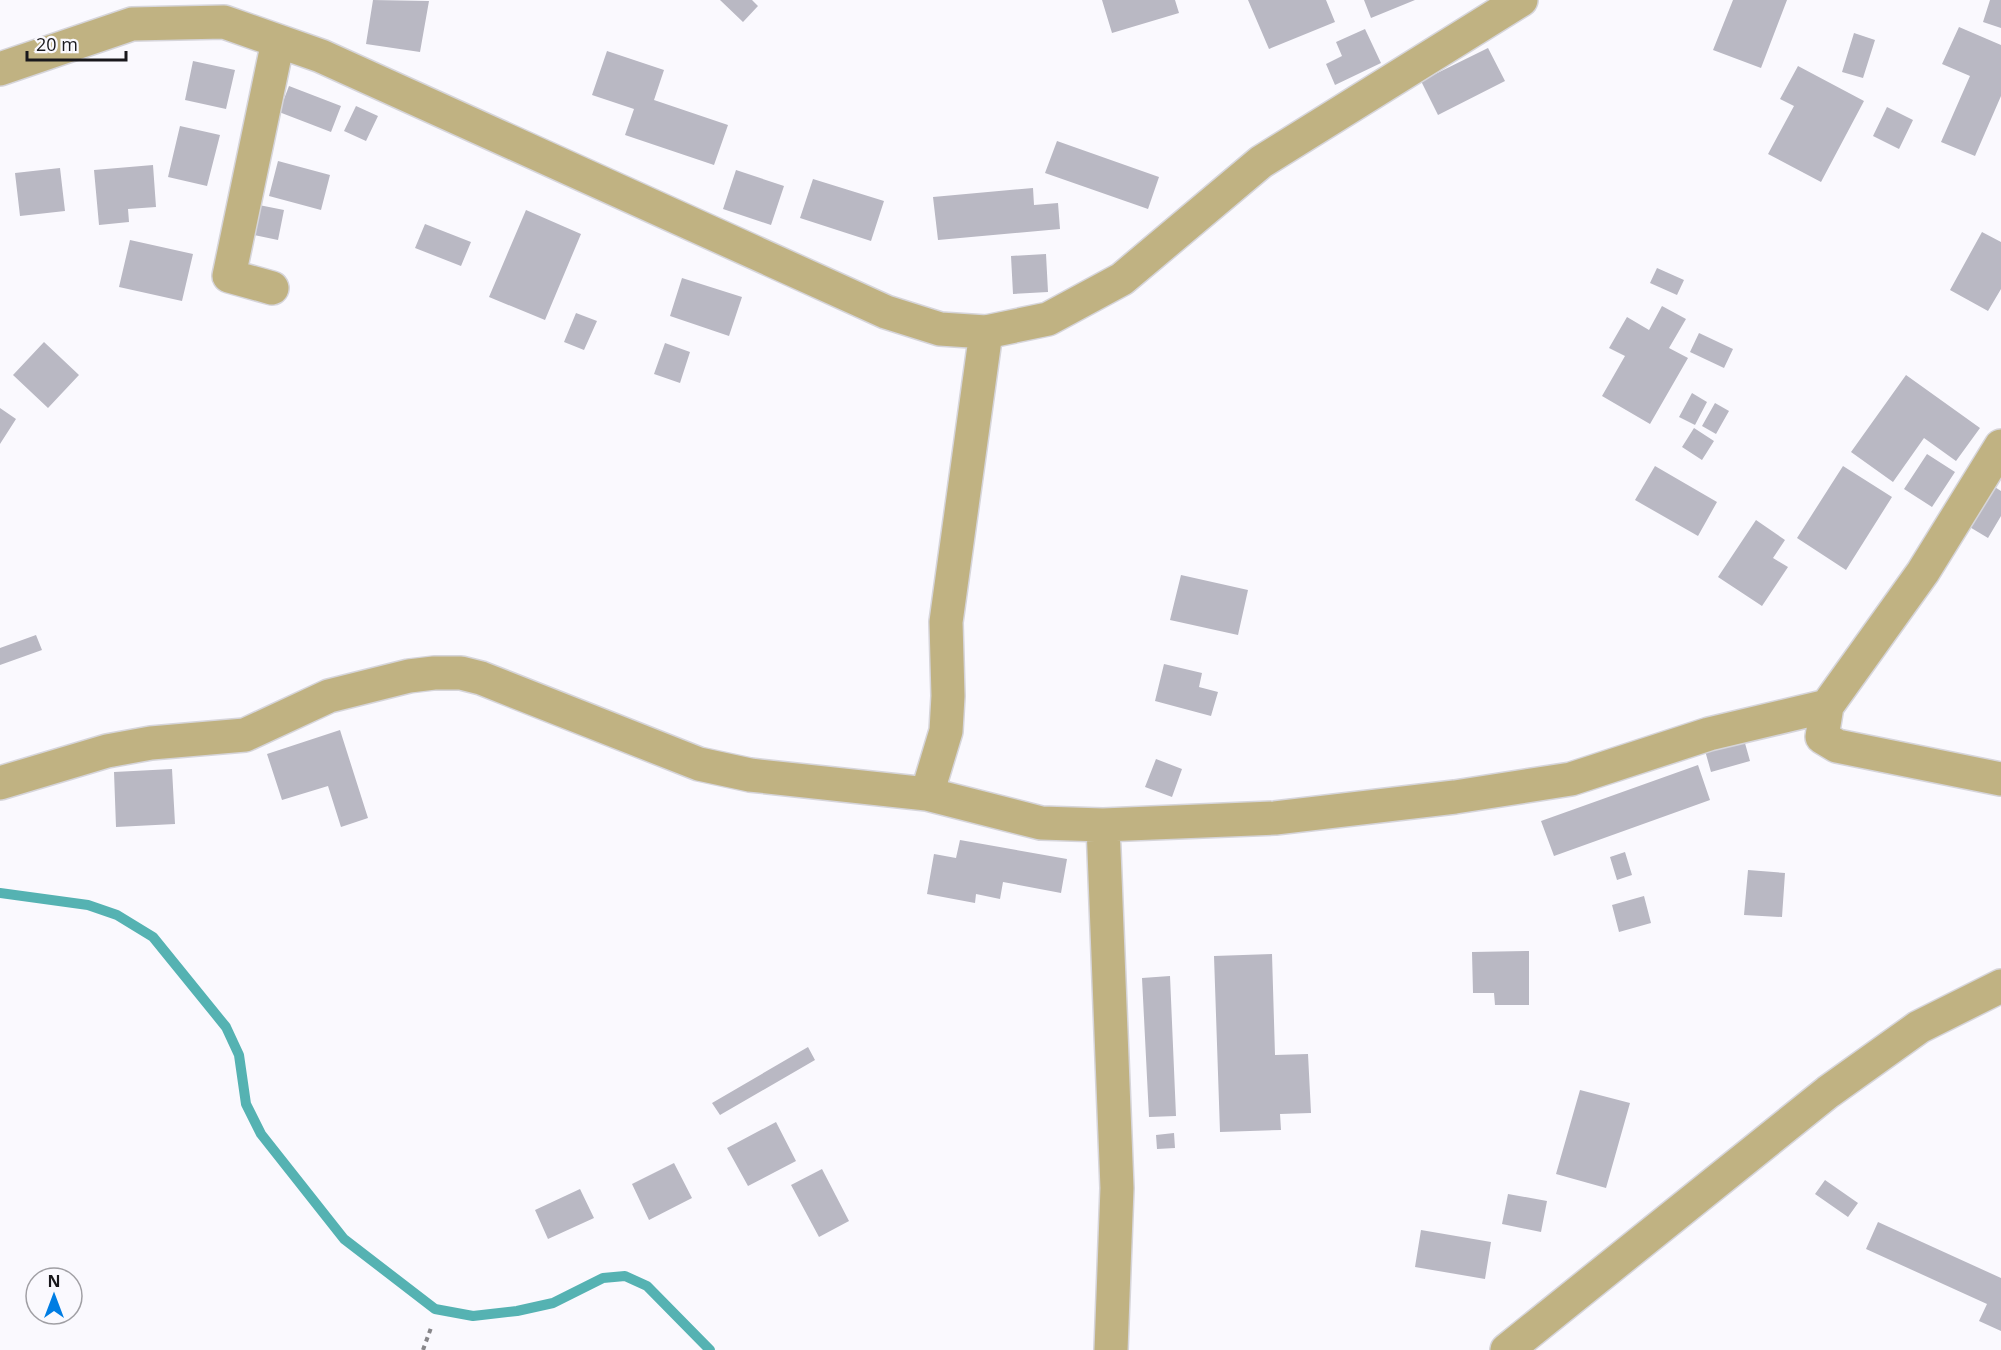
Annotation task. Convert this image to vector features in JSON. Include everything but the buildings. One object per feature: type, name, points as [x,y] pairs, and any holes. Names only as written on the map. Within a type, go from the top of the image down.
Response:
[{"type":"street","points":[[0,69],[132,24],[225,11],[278,41],[321,56],[886,312],[940,329],[986,332],[1048,319],[1122,279],[1261,162],[1521,0]]},
{"type":"street","points":[[272,288],[229,276],[278,41]]},
{"type":"street","points":[[927,794],[945,731],[948,696],[945,621],[986,332]]},
{"type":"street","points":[[2001,446],[1923,572],[1827,706],[1822,737],[1837,746],[2001,779]]},
{"type":"street","points":[[0,783],[107,751],[151,743],[245,735],[329,696],[409,676],[434,673],[461,673],[481,678],[699,764],[750,775],[927,794],[1041,823],[1102,825],[1275,818],[1455,797],[1571,779],[1709,734],[1827,706]]},
{"type":"street","points":[[1102,825],[1117,1188],[1111,1350]]},
{"type":"street","points":[[1507,1350],[1828,1092],[1919,1027],[2001,986]]},
{"type":"path","points":[[423,1350],[432,1325]]},
{"type":"waterway","points":[[0,893],[88,905],[117,915],[153,937],[226,1027],[239,1055],[246,1104],[261,1134],[344,1239],[435,1309],[473,1316],[517,1311],[553,1303],[603,1278],[625,1276],[647,1286],[710,1350]]}]
